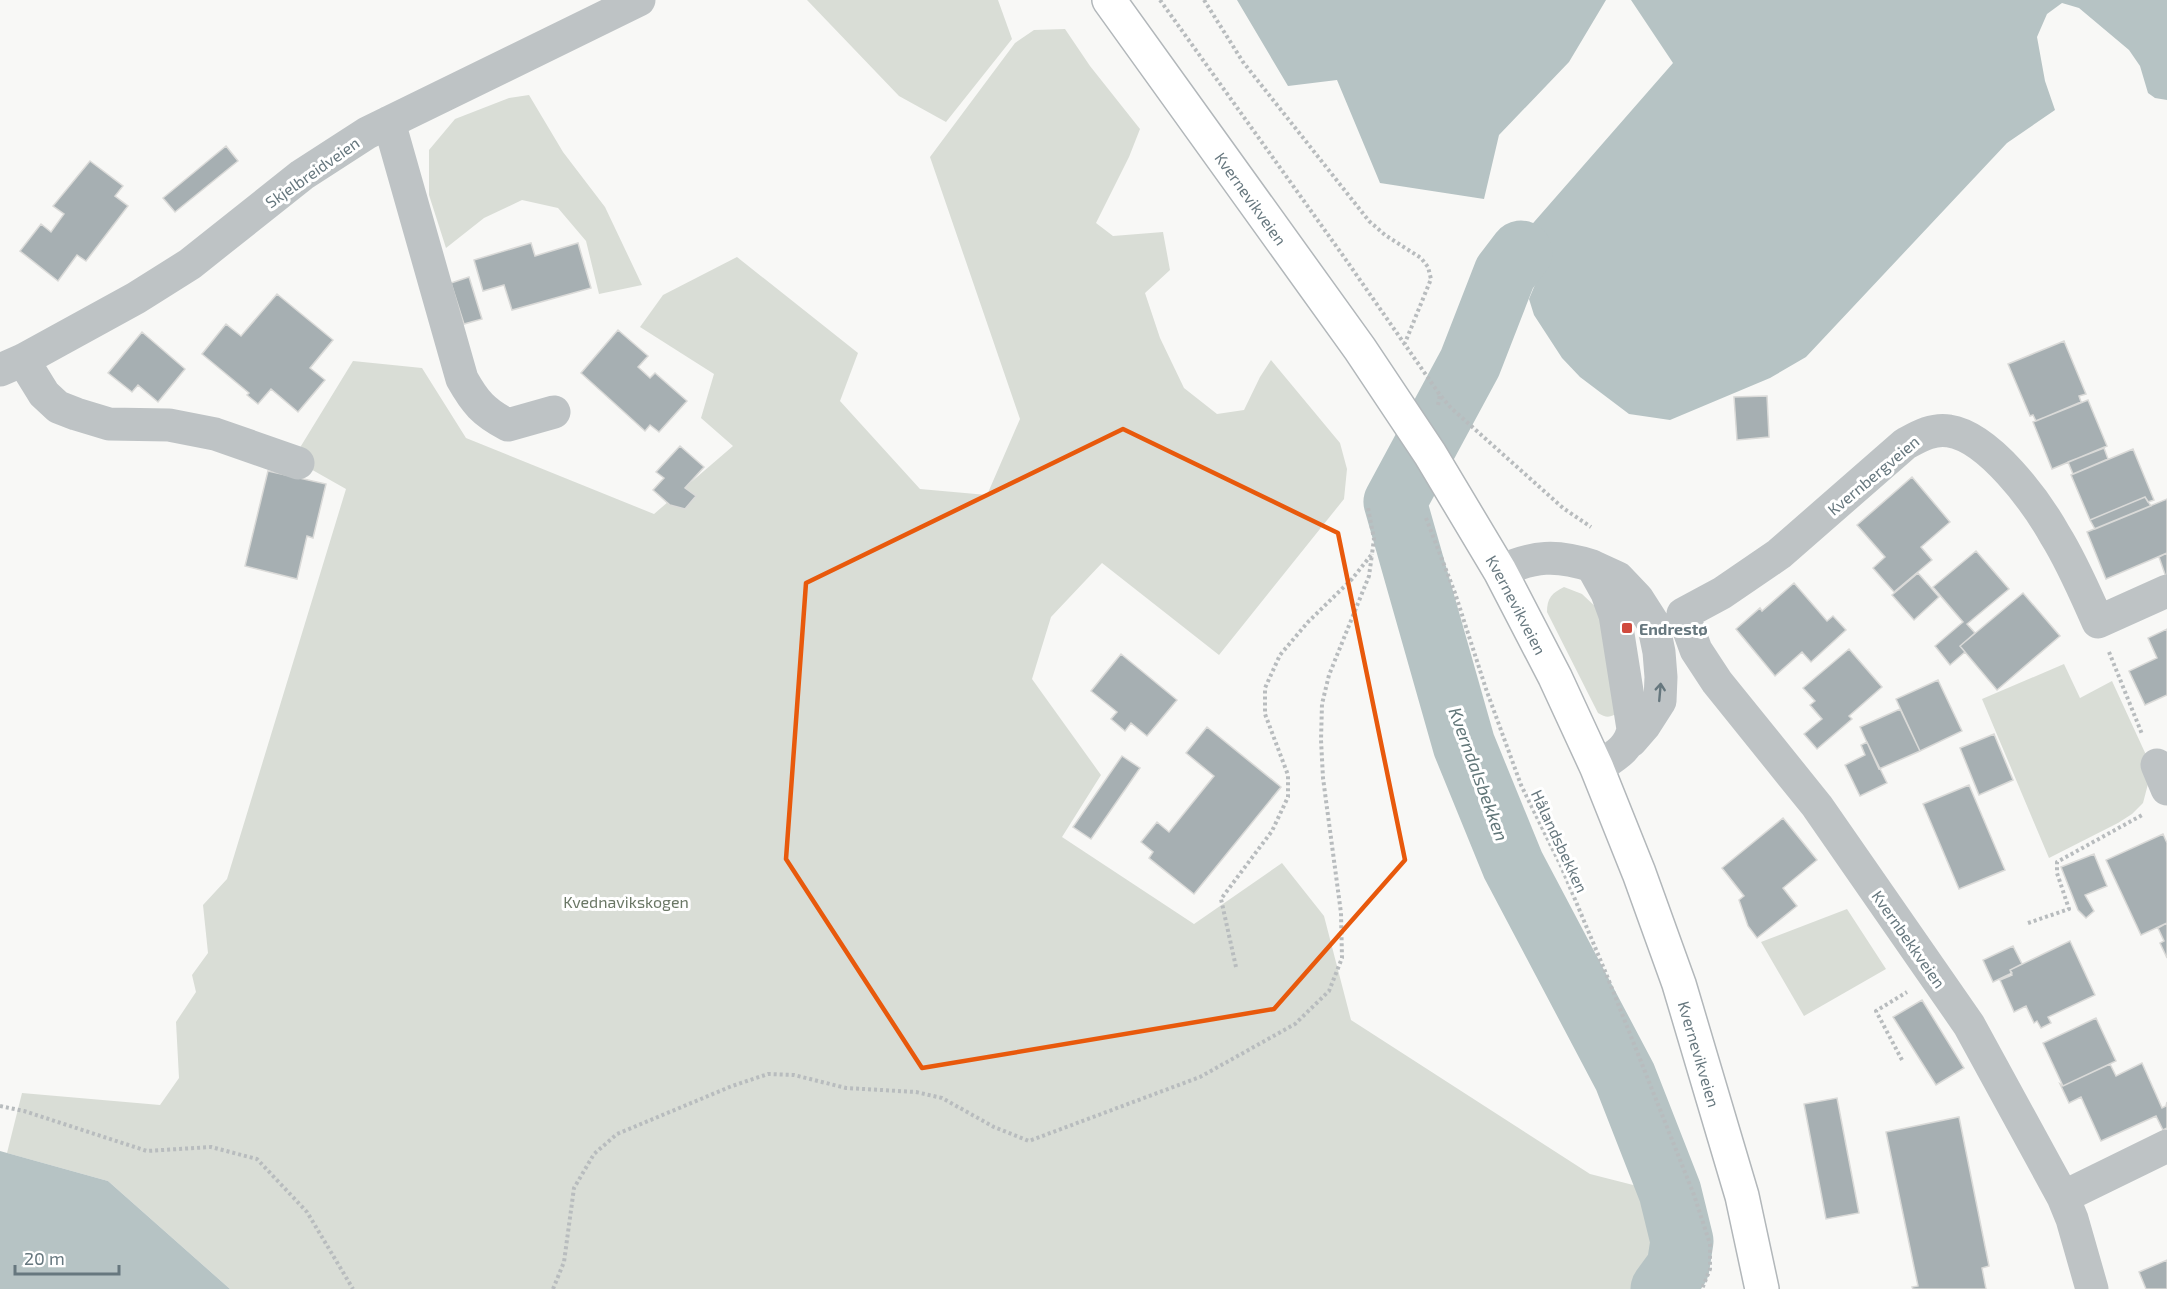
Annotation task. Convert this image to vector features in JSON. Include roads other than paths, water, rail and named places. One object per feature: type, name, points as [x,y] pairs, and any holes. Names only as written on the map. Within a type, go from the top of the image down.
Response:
[{"type":"main road","name":"Kvernevikveien","points":[[1109,0],[1360,349],[1430,454],[1500,571],[1555,677],[1597,768],[1639,873],[1679,984],[1742,1196],[1762,1289]]},
{"type":"street","name":"Skjelbreidveien","points":[[12,365],[136,298],[190,264],[302,175],[367,133],[639,0]]},
{"type":"street","points":[[389,122],[462,379],[474,401],[490,416],[508,425],[554,412]]},
{"type":"street","points":[[12,365],[58,407],[76,414],[109,424],[169,425],[215,434],[298,463]]},
{"type":"street","name":"Kvernbergveien","points":[[1683,614],[1722,593],[1779,554],[1905,444],[1923,434],[1948,431],[1978,443],[2007,470],[2028,496],[2056,536],[2098,622],[2167,591]]},
{"type":"street","points":[[1500,571],[1542,557],[1575,560],[1592,566],[1607,593],[1615,615],[1633,729],[1631,741],[1618,754],[1597,768]]},
{"type":"street","name":"Kvernbekkveien","points":[[1683,614],[1696,650],[1717,682],[1817,806],[1969,1025],[2063,1197],[2072,1219],[2092,1289]]},
{"type":"street","points":[[2063,1197],[2167,1146]]},
{"type":"waterway","name":"Kverndalsbekken","points":[[1521,252],[1505,273],[1470,363],[1395,502],[1464,745],[1513,865],[1625,1077],[1670,1192],[1682,1241],[1678,1267],[1662,1289]]},
{"type":"place","name":"Endrestø","points":[[1627,628]]},
{"type":"park label","name":"Kvednavikskogen","points":[[626,901]]}]
